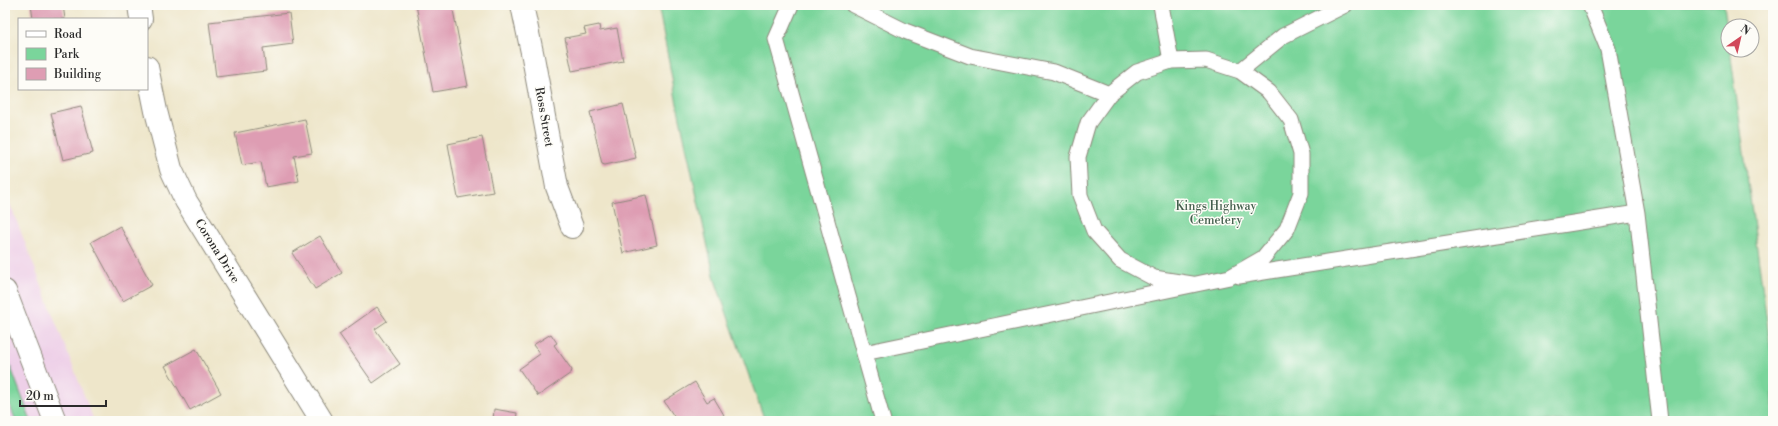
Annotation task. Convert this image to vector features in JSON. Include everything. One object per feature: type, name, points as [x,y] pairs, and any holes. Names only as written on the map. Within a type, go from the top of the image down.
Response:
[{"type":"street","points":[[140,5],[141,18]]},
{"type":"street","name":"Ross Street","points":[[522,5],[557,188],[572,226]]},
{"type":"street","name":"Corona Drive","points":[[148,72],[156,111],[171,169],[186,201],[322,421]]},
{"type":"street","points":[[5,291],[55,421]]},
{"type":"lane","points":[[791,5],[776,39],[883,421]]},
{"type":"lane","points":[[852,5],[905,31],[970,56],[1054,72],[1108,94]]},
{"type":"lane","points":[[1161,5],[1171,61]]},
{"type":"lane","points":[[1240,71],[1283,36],[1345,5]]},
{"type":"lane","points":[[1590,5],[1608,49],[1637,213],[1660,421]]},
{"type":"lane","points":[[1192,284],[1154,278],[1120,260],[1094,231],[1080,195],[1078,157],[1088,123],[1108,94],[1137,72],[1171,61],[1206,60],[1240,71],[1269,92],[1290,120],[1301,154],[1301,193],[1287,229],[1263,258],[1230,277]]},
{"type":"lane","points":[[864,352],[1230,277],[1637,213]]},
{"type":"shaded area","points":[[5,191],[94,421],[5,421]]},
{"type":"green space","name":"Kings Highway Cemetery","points":[[658,5],[1724,5],[1726,18],[1720,18],[1720,58],[1731,58],[1773,366],[1773,421],[765,421],[715,280],[677,104]]},
{"type":"green space","points":[[5,352],[31,421],[16,421],[5,393]]},
{"type":"building","points":[[31,5],[63,5],[65,18],[33,18]]},
{"type":"building","points":[[416,5],[452,5],[468,86],[433,92]]},
{"type":"building","points":[[289,13],[293,44],[263,48],[266,71],[216,77],[209,22]]},
{"type":"building","points":[[599,25],[600,31],[617,28],[623,61],[572,71],[565,38],[586,34],[584,28]]},
{"type":"building","points":[[623,104],[636,158],[605,165],[602,164],[590,112]]},
{"type":"building","points":[[81,106],[93,153],[63,160],[51,113]]},
{"type":"building","points":[[305,119],[312,153],[294,156],[299,181],[266,187],[261,162],[242,165],[235,133]]},
{"type":"building","points":[[482,137],[493,192],[458,198],[448,144]]},
{"type":"building","points":[[646,195],[657,245],[623,253],[612,202]]},
{"type":"building","points":[[120,226],[152,285],[123,301],[91,242]]},
{"type":"building","points":[[320,236],[342,273],[315,289],[292,253]]},
{"type":"building","points":[[377,307],[387,321],[375,329],[400,364],[373,383],[339,334]]},
{"type":"building","points":[[551,334],[557,343],[554,345],[572,370],[571,373],[538,396],[519,369],[540,354],[533,345]]},
{"type":"building","points":[[196,349],[221,393],[190,410],[165,366]]},
{"type":"building","points":[[695,382],[707,402],[714,398],[724,415],[715,421],[677,421],[664,401]]},
{"type":"building","points":[[494,409],[517,413],[516,421],[493,421]]}]
